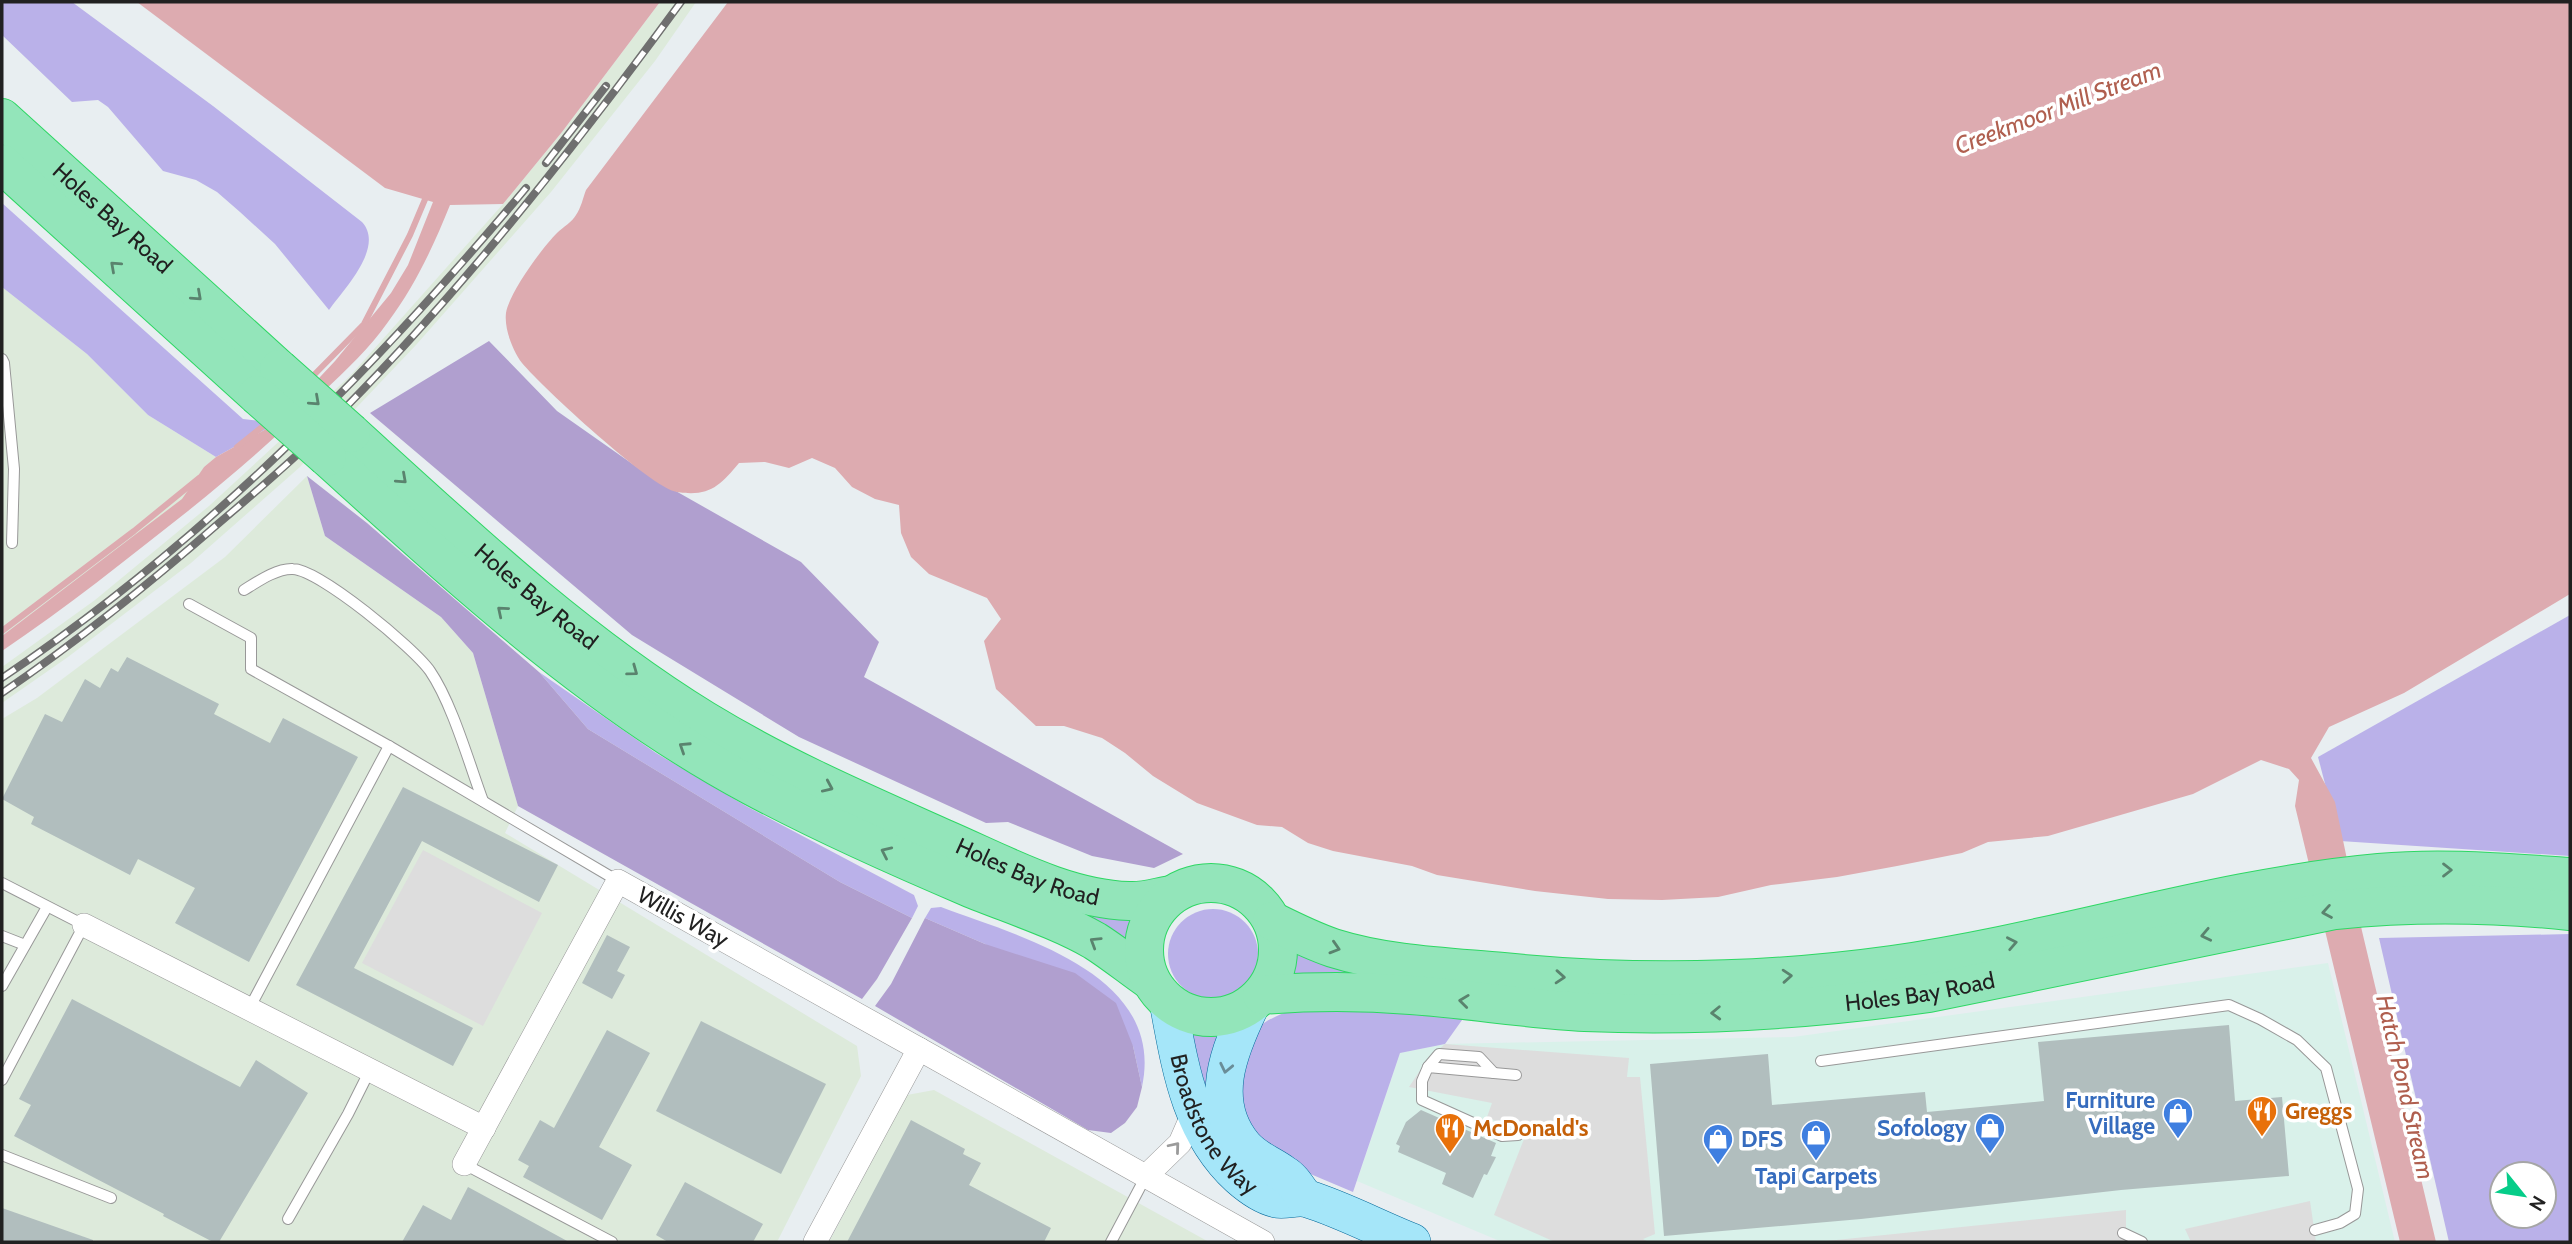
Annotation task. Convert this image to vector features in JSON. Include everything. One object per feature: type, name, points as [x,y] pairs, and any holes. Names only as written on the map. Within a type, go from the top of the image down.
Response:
[{"type":"highway","name":"Holes Bay Road","points":[[2,118],[268,382]]},
{"type":"highway","name":"Holes Bay Road","points":[[2,164],[268,382],[339,445],[471,542],[559,616],[702,719],[753,749],[848,796],[1062,888],[1109,900],[1133,902],[1171,895]]},
{"type":"highway","name":"Holes Bay Road","points":[[339,445],[445,563],[533,638],[655,728],[701,758],[829,826],[910,863],[1082,934],[1159,992]]},
{"type":"highway","name":"Holes Bay Road","points":[[1256,1000],[1329,990],[1583,1012],[1641,1014],[1807,1008],[1929,993],[1998,981],[2335,910],[2421,870],[2477,870],[2570,877]]},
{"type":"highway","points":[[1219,883],[1236,887],[1251,895],[1264,907],[1278,940],[1278,959],[1273,978],[1256,1000],[1231,1015],[1209,1017],[1187,1013],[1159,992],[1145,963],[1144,944],[1148,925],[1157,909],[1171,895],[1186,887],[1219,883]]},
{"type":"highway","name":"Holes Bay Road","points":[[1272,921],[1332,947],[1365,956],[1579,979],[1709,981],[1816,974],[1895,964],[2285,886],[2380,889],[2466,904],[2570,911]]},
{"type":"main road","name":"Broadstone Way","points":[[1159,992],[1194,1111],[1206,1138],[1218,1155],[1248,1185],[1275,1199],[1305,1198],[1412,1242]]},
{"type":"main road","name":"Broadstone Way","points":[[1256,1000],[1228,1056],[1222,1083],[1225,1106],[1231,1126],[1244,1146],[1261,1162],[1286,1174],[1305,1198]]},
{"type":"street","name":"Willis Way","points":[[464,1164],[618,881],[1263,1242]]},
{"type":"street","points":[[84,925],[484,1128]]},
{"type":"street","points":[[815,1242],[919,1049]]},
{"type":"street","points":[[1146,1177],[1180,1143],[1194,1111]]},
{"type":"lane","points":[[2,359],[14,469],[12,543]]},
{"type":"lane","points":[[244,590],[265,578],[292,569],[310,573],[327,583],[416,654],[431,673],[451,716],[483,801]]},
{"type":"lane","points":[[189,604],[251,638],[251,668],[618,881]]},
{"type":"lane","points":[[249,1009],[389,746]]},
{"type":"lane","points":[[2,883],[84,925],[2,1080]]},
{"type":"lane","points":[[2,986],[47,907]]},
{"type":"lane","points":[[2,936],[25,945]]},
{"type":"lane","points":[[1821,1061],[2229,1005],[2297,1040],[2326,1068],[2358,1189],[2355,1214],[2340,1223],[2315,1230]]},
{"type":"lane","points":[[1516,1075],[1428,1067],[1422,1081],[1422,1100],[1502,1136],[1518,1135]]},
{"type":"lane","points":[[288,1219],[370,1070]]},
{"type":"lane","points":[[2,1155],[111,1198]]},
{"type":"lane","points":[[464,1164],[612,1242]]},
{"type":"lane","points":[[1111,1242],[1146,1177]]},
{"type":"lane","points":[[2123,1233],[2141,1242]]},
{"type":"shaded area","points":[[2,2],[72,2],[213,106],[362,222],[368,232],[366,255],[352,280],[329,310],[275,244],[217,192],[196,180],[163,171],[108,107],[98,100],[72,102],[2,35]]},
{"type":"shaded area","points":[[660,2],[696,2],[655,61],[551,192],[416,345],[300,467],[191,563],[68,657],[2,703],[2,667],[95,600],[209,506],[350,376],[503,204],[562,132]]},
{"type":"shaded area","points":[[2,203],[243,419],[277,423],[216,457],[148,415],[87,354],[2,287]]},
{"type":"shaded area","points":[[2,287],[87,354],[148,415],[216,457],[204,467],[183,499],[2,636]]},
{"type":"shaded area","points":[[489,341],[557,411],[651,477],[801,562],[879,642],[864,677],[1183,854],[1154,868],[1092,856],[1008,822],[986,823],[799,737],[632,635],[370,413]]},
{"type":"shaded area","points":[[307,476],[325,536],[441,617],[473,653],[518,806],[505,833],[857,1046],[861,1076],[777,1242],[2,1242],[2,719],[37,698],[225,557]]},
{"type":"shaded area","points":[[307,476],[367,523],[539,672],[588,729],[840,882],[912,918],[877,979],[862,999],[518,806],[473,653],[441,617],[325,536]]},
{"type":"shaded area","points":[[2570,615],[2570,856],[2340,841],[2318,757]]},
{"type":"shaded area","points":[[539,672],[656,753],[746,806],[914,895],[918,906],[912,918],[840,882],[588,729]]},
{"type":"shaded area","points":[[423,850],[542,913],[483,1026],[362,963]]},
{"type":"shaded area","points":[[1052,896],[1142,913],[1136,925],[1132,951]]},
{"type":"shaded area","points":[[941,907],[1046,947],[1080,966],[1110,988],[1132,1015],[1144,1048],[1142,1087],[1133,1046],[985,944],[925,918],[931,908]]},
{"type":"shaded area","points":[[1204,909],[1222,909],[1238,916],[1251,929],[1258,945],[1258,963],[1251,979],[1238,992],[1222,999],[1204,999],[1188,992],[1175,979],[1168,963],[1168,945],[1175,929],[1188,916]]},
{"type":"shaded area","points":[[925,918],[985,944],[1075,973],[1116,1003],[1133,1046],[1142,1087],[1137,1107],[1125,1123],[1111,1133],[1088,1130],[875,1006],[891,984]]},
{"type":"shaded area","points":[[2570,934],[2570,1242],[2449,1242],[2379,938]]},
{"type":"shaded area","points":[[1295,947],[1385,976],[1291,977],[1297,958]]},
{"type":"shaded area","points":[[2328,963],[2395,1242],[1502,1242],[1357,1181],[1400,1053],[1445,1044],[1793,1037]]},
{"type":"shaded area","points":[[1301,1007],[1467,1013],[1445,1044],[1400,1053],[1353,1192],[1282,1162],[1239,1119],[1247,1042],[1263,1024]]},
{"type":"shaded area","points":[[1190,1033],[1226,1036],[1214,1131]]},
{"type":"shaded area","points":[[1445,1044],[1629,1058],[1627,1077],[1640,1077],[1655,1234],[1643,1239],[1649,1242],[1555,1242],[1494,1215],[1526,1134],[1487,1117],[1492,1103],[1409,1087],[1427,1060]]},
{"type":"shaded area","points":[[934,1090],[1209,1242],[829,1242],[907,1095]]},
{"type":"shaded area","points":[[2310,1201],[2316,1242],[2191,1242],[2185,1229]]},
{"type":"shaded area","points":[[2126,1210],[2126,1242],[1817,1242]]},
{"type":"water","points":[[137,2],[660,2],[562,132],[503,204],[450,205],[407,294],[381,332],[349,367],[206,497],[96,583],[2,651],[2,636],[182,499],[204,467],[216,457],[277,423],[335,361],[391,293],[408,265],[433,202],[385,188]]},
{"type":"water","name":"Creekmoor Mill Stream","points":[[728,2],[2570,2],[2570,594],[2404,693],[2329,727],[2311,758],[2335,802],[2362,931],[2436,1242],[2400,1242],[2295,806],[2299,780],[2289,769],[2261,760],[2193,794],[2048,836],[1988,842],[1962,853],[1837,877],[1771,885],[1718,897],[1608,899],[1535,891],[1437,875],[1412,866],[1333,851],[1308,843],[1282,827],[1257,825],[1197,803],[1153,776],[1102,738],[1064,726],[1036,726],[996,689],[984,641],[1001,619],[987,598],[929,574],[911,557],[901,533],[899,505],[875,499],[852,487],[835,468],[812,458],[789,468],[765,462],[739,463],[719,484],[698,493],[677,492],[645,474],[573,413],[522,363],[510,340],[506,313],[513,294],[535,260],[557,233],[574,218],[586,190]]},
{"type":"building","points":[[127,657],[219,704],[214,714],[270,743],[283,718],[358,757],[249,962],[175,923],[195,888],[138,859],[130,875],[31,824],[34,817],[2,799],[45,714],[62,722],[85,679],[100,688],[111,668],[118,672]]},
{"type":"building","points":[[403,787],[558,865],[539,902],[422,841],[354,968],[473,1028],[453,1066],[296,985]]},
{"type":"building","points":[[607,935],[630,947],[617,971],[625,975],[612,999],[582,983]]},
{"type":"building","points":[[72,999],[240,1087],[256,1060],[308,1093],[219,1242],[213,1242],[14,1136],[31,1105],[19,1099]]},
{"type":"building","points":[[701,1021],[826,1084],[781,1174],[656,1111]]},
{"type":"building","points":[[2229,1025],[2235,1101],[2282,1097],[2289,1176],[2121,1190],[1861,1219],[1664,1236],[1650,1064],[1768,1054],[1772,1105],[1925,1092],[1927,1112],[2044,1101],[2038,1042]]},
{"type":"building","points":[[607,1030],[650,1053],[599,1147],[632,1165],[602,1220],[523,1177],[529,1166],[518,1160],[540,1120],[554,1128]]},
{"type":"building","name":"McDonald's","points":[[1421,1110],[1496,1143],[1491,1156],[1496,1157],[1487,1175],[1484,1174],[1473,1198],[1442,1184],[1446,1173],[1398,1152],[1400,1146],[1396,1144],[1406,1122]]},
{"type":"building","points":[[911,1120],[965,1149],[963,1154],[981,1163],[969,1185],[1051,1228],[1044,1242],[847,1242]]},
{"type":"building","points":[[685,1182],[763,1224],[753,1242],[668,1242],[656,1235]]},
{"type":"building","points":[[468,1187],[569,1242],[402,1242],[423,1205],[451,1220]]},
{"type":"building","points":[[2,1208],[93,1240],[93,1242],[2,1242]]},
{"type":"waterway","points":[[309,380],[364,324],[410,235],[426,197]]},
{"type":"waterway","points":[[237,447],[267,423]]},
{"type":"waterway","points":[[2,631],[199,478]]},
{"type":"railway","points":[[2,693],[140,590],[258,490],[321,432],[418,330],[510,224],[681,2]]},
{"type":"railway","points":[[546,163],[606,86]]},
{"type":"railway","points":[[2,678],[147,571],[281,452],[407,323],[526,188]]},
{"type":"place","name":"Greggs","points":[[2262,1138]]},
{"type":"place","name":"Furniture Village","points":[[2178,1140]]},
{"type":"place","name":"McDonald's","points":[[1450,1155]]},
{"type":"place","name":"Sofology","points":[[1990,1155]]},
{"type":"place","name":"Tapi Carpets","points":[[1816,1162]]},
{"type":"place","name":"DFS","points":[[1718,1166]]},
{"type":"water label","name":"Hatch Pond Stream","points":[[2405,1087]]}]
